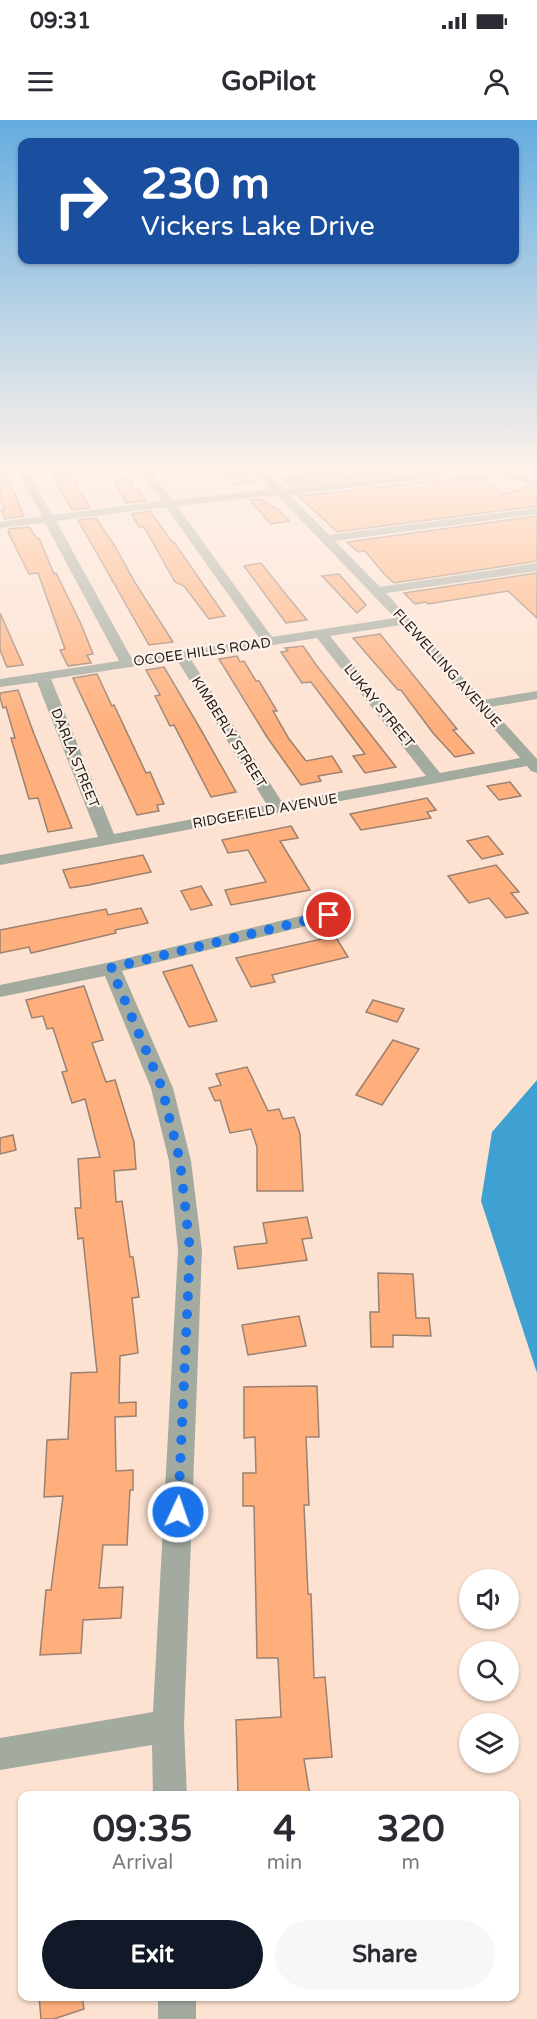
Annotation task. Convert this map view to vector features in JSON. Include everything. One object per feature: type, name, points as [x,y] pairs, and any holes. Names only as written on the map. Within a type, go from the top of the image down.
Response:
[{"type":"street","points":[[69,555],[127,663]]},
{"type":"street","points":[[206,555],[269,642]]},
{"type":"street","name":"FLEWELLING AVENUE","points":[[342,555],[534,765]]},
{"type":"street","points":[[377,591],[537,567]]},
{"type":"street","name":"OCOEE HILLS ROAD","points":[[0,683],[403,621]]},
{"type":"street","name":"LUKAY STREET","points":[[321,634],[436,779]]},
{"type":"street","name":"KIMBERLY STREET","points":[[181,655],[277,808]]},
{"type":"street","name":"DARLA STREET","points":[[42,676],[108,840]]},
{"type":"street","points":[[479,705],[537,695]]},
{"type":"street","name":"RIDGEFIELD AVENUE","points":[[0,860],[436,779],[534,765]]},
{"type":"street","points":[[0,992],[111,968],[329,915]]},
{"type":"street","points":[[111,968],[162,1088],[180,1161],[190,1250],[168,1726],[170,1791]]},
{"type":"street","points":[[0,1754],[168,1726]]},
{"type":"street","points":[[177,2001],[177,2019]]},
{"type":"water","points":[[537,1080],[537,1373],[481,1201],[492,1132]]},
{"type":"building","points":[[19,555],[46,555],[81,624],[93,654],[87,655],[91,663],[68,666],[60,650],[65,649],[38,573],[29,574]]},
{"type":"building","points":[[98,555],[119,555],[173,642],[149,645]]},
{"type":"building","points":[[160,555],[183,555],[225,616],[209,619],[184,586],[175,582]]},
{"type":"building","points":[[368,555],[537,555],[537,561],[394,583]]},
{"type":"building","points":[[261,563],[307,620],[286,623],[244,566]]},
{"type":"building","points":[[537,573],[537,618],[508,591],[428,604],[426,602],[415,604],[404,593]]},
{"type":"building","points":[[339,574],[366,605],[357,613],[322,576]]},
{"type":"building","points":[[0,613],[23,665],[7,667],[0,650]]},
{"type":"building","points":[[380,634],[457,729],[453,730],[474,753],[455,757],[433,733],[401,690],[398,690],[353,638]]},
{"type":"building","points":[[303,646],[396,767],[365,773],[353,756],[365,754],[311,682],[302,683],[281,652],[288,651],[285,648]]},
{"type":"building","points":[[237,656],[240,662],[244,661],[256,681],[259,681],[277,711],[273,711],[289,739],[306,761],[332,756],[342,772],[318,776],[321,781],[301,785],[267,737],[219,659]]},
{"type":"building","points":[[164,667],[236,792],[211,797],[174,725],[170,726],[155,696],[160,695],[146,670]]},
{"type":"building","points":[[97,674],[146,773],[150,772],[164,804],[157,805],[159,811],[137,815],[73,678]]},
{"type":"building","points":[[18,690],[72,828],[48,832],[38,798],[29,799],[11,738],[15,738],[6,707],[3,708],[0,698],[0,693]]},
{"type":"building","points":[[510,782],[521,796],[499,800],[487,786]]},
{"type":"building","points":[[427,798],[436,810],[427,812],[431,818],[361,830],[350,814]]},
{"type":"building","points":[[291,826],[298,838],[280,841],[310,890],[231,905],[225,890],[266,882],[248,850],[228,853],[222,840]]},
{"type":"building","points":[[488,836],[503,854],[482,859],[467,841]]},
{"type":"building","points":[[143,855],[151,872],[89,885],[70,888],[63,870]]},
{"type":"building","points":[[496,865],[519,892],[511,893],[528,913],[506,918],[489,898],[469,903],[448,876]]},
{"type":"building","points":[[201,886],[212,905],[191,910],[181,891]]},
{"type":"building","points":[[141,908],[148,923],[31,953],[29,947],[0,953],[0,930],[106,909],[108,915]]},
{"type":"building","points":[[335,936],[348,957],[272,975],[275,982],[251,987],[236,958]]},
{"type":"building","points":[[192,965],[217,1021],[189,1027],[163,972]]},
{"type":"building","points":[[84,986],[103,1040],[92,1043],[106,1082],[115,1080],[134,1142],[136,1169],[114,1171],[116,1202],[122,1201],[130,1257],[133,1257],[139,1297],[132,1298],[138,1353],[120,1356],[119,1403],[136,1402],[136,1416],[115,1417],[116,1471],[133,1470],[133,1490],[130,1490],[127,1545],[103,1545],[99,1588],[123,1587],[121,1618],[83,1620],[81,1653],[40,1655],[46,1590],[51,1590],[63,1496],[44,1497],[47,1440],[68,1439],[71,1373],[97,1372],[83,1238],[78,1239],[75,1208],[81,1208],[78,1159],[100,1157],[85,1099],[72,1103],[62,1072],[67,1071],[53,1028],[47,1029],[43,1016],[32,1018],[26,1000]]},
{"type":"building","points":[[373,1000],[404,1009],[397,1022],[366,1012]]},
{"type":"building","points":[[393,1040],[419,1049],[382,1105],[356,1095]]},
{"type":"building","points":[[247,1067],[268,1111],[279,1109],[283,1119],[294,1117],[300,1134],[303,1191],[257,1191],[257,1147],[251,1129],[230,1133],[220,1100],[215,1101],[209,1088],[221,1085],[216,1074]]},
{"type":"building","points":[[13,1135],[16,1150],[0,1154],[0,1138]]},
{"type":"building","points":[[307,1217],[312,1238],[302,1239],[307,1260],[238,1269],[234,1247],[267,1243],[263,1223]]},
{"type":"building","points":[[378,1273],[413,1274],[416,1318],[429,1318],[431,1336],[393,1335],[393,1347],[371,1347],[370,1312],[379,1312]]},
{"type":"building","points":[[299,1316],[306,1346],[248,1355],[242,1325]]},
{"type":"building","points":[[317,1386],[319,1437],[306,1437],[309,1505],[304,1505],[308,1594],[311,1594],[314,1678],[325,1677],[332,1757],[304,1759],[309,1791],[238,1791],[236,1720],[281,1717],[278,1658],[257,1658],[254,1506],[243,1506],[243,1473],[256,1473],[255,1437],[244,1438],[244,1387]]},
{"type":"building","points":[[39,2001],[83,2001],[84,2009],[54,2019],[41,2019]]},
{"type":"route","points":[[178,1512],[190,1250],[180,1161],[162,1088],[111,968],[329,915]]}]
